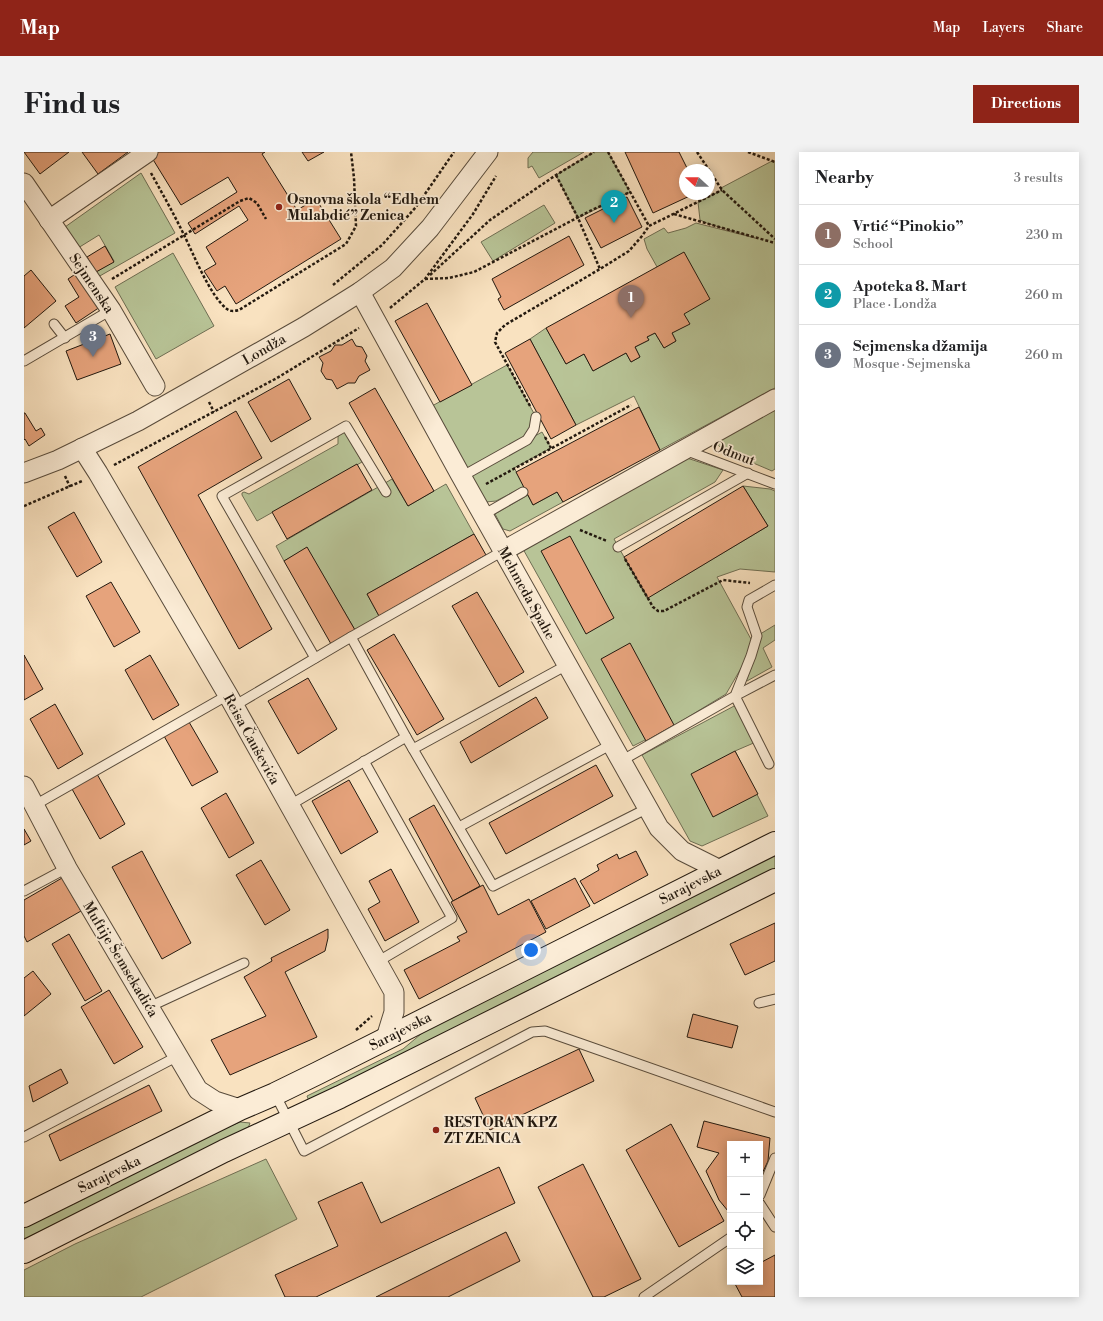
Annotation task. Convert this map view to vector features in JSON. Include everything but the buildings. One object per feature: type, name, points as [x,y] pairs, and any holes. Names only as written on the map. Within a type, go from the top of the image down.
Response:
[{"type":"main road","name":"Sarajevska","points":[[24,1216],[240,1109],[275,1094],[775,843]]},
{"type":"main road","points":[[24,1252],[219,1153],[289,1121],[775,880]]},
{"type":"street","points":[[468,177],[484,152]]},
{"type":"street","points":[[468,177],[488,152]]},
{"type":"street","points":[[49,220],[145,154]]},
{"type":"street","name":"Londža","points":[[24,473],[58,460],[138,421],[304,326],[360,292],[393,268],[430,228],[468,177]]},
{"type":"street","name":"Sejmenska","points":[[24,183],[111,310],[155,386]]},
{"type":"street","name":"Mehmeda Spahe","points":[[360,292],[460,474],[659,828],[682,851],[720,870]]},
{"type":"street","points":[[503,551],[775,399]]},
{"type":"street","name":"Reisa Čauševića","points":[[82,448],[231,700],[394,992],[394,1012],[386,1038]]},
{"type":"street","name":"Muftije Šemsekadića","points":[[24,786],[67,868],[198,1090],[215,1101],[240,1109]]},
{"type":"lane","points":[[24,361],[66,338],[111,310]]},
{"type":"lane","points":[[54,324],[66,338]]},
{"type":"lane","points":[[460,474],[468,473],[527,440],[534,429],[536,418]]},
{"type":"lane","points":[[315,658],[222,496],[346,426],[386,492]]},
{"type":"lane","name":"Odmut","points":[[684,449],[775,483]]},
{"type":"lane","points":[[618,547],[748,473]]},
{"type":"lane","points":[[483,515],[523,492]]},
{"type":"lane","points":[[35,805],[231,700],[315,658],[503,551]]},
{"type":"lane","points":[[769,764],[735,696],[752,656],[757,636],[747,607],[749,600],[771,587]]},
{"type":"lane","points":[[352,637],[406,737],[493,886],[648,808]]},
{"type":"lane","points":[[413,749],[567,665]]},
{"type":"lane","points":[[621,761],[775,675]]},
{"type":"lane","points":[[290,805],[406,737]]},
{"type":"lane","points":[[459,828],[612,744]]},
{"type":"lane","points":[[364,761],[452,918],[377,962]]},
{"type":"lane","points":[[24,891],[67,868]]},
{"type":"lane","points":[[149,1007],[244,963]]},
{"type":"lane","points":[[760,1003],[775,999]]},
{"type":"lane","points":[[275,1094],[304,1150],[532,1032],[545,1031],[775,1112]]},
{"type":"lane","points":[[24,1137],[178,1056]]},
{"type":"lane","points":[[763,1188],[775,1158]]},
{"type":"lane","points":[[763,1209],[775,1227]]},
{"type":"lane","points":[[644,1297],[727,1240]]},
{"type":"path","points":[[145,154],[200,269],[217,298],[232,311],[239,310],[346,244],[356,226],[354,178],[351,152]]},
{"type":"path","points":[[332,286],[382,245],[416,207],[454,152]]},
{"type":"path","points":[[594,152],[556,175],[490,220],[425,279],[450,278],[474,272],[590,211],[630,192]]},
{"type":"path","points":[[608,152],[649,226]]},
{"type":"path","points":[[697,152],[705,164]]},
{"type":"path","points":[[748,152],[775,162]]},
{"type":"path","points":[[556,175],[578,218],[600,270]]},
{"type":"path","points":[[715,179],[722,190],[775,239]]},
{"type":"path","points":[[550,448],[536,418],[495,342],[497,332],[505,325],[600,270],[629,251],[649,226],[722,190]]},
{"type":"path","points":[[96,289],[240,201],[249,198],[257,203],[266,219]]},
{"type":"path","points":[[673,214],[775,243]]},
{"type":"path","points":[[485,485],[550,448],[631,405]]},
{"type":"path","points":[[560,520],[618,547],[653,607],[658,611],[664,611],[723,580],[771,587]]},
{"type":"green space","points":[[533,152],[584,152],[539,178],[532,166],[528,168],[528,158]]},
{"type":"green space","points":[[594,152],[608,152],[630,192],[578,218],[556,175]]},
{"type":"green space","points":[[772,161],[775,162],[775,388],[660,450],[634,396],[576,425],[530,339],[546,328],[566,364],[584,354],[593,371],[626,353],[631,362],[640,357],[635,347],[649,340],[647,337],[655,333],[664,348],[676,341],[672,333],[689,324],[647,249],[644,239],[664,228],[668,233],[686,228],[696,223],[755,238],[700,220],[698,202],[702,200],[715,200],[715,194],[722,190],[721,188]]},
{"type":"green space","points":[[141,173],[175,233],[98,277],[96,272],[114,261],[99,235],[78,248],[65,227]]},
{"type":"green space","points":[[544,205],[555,223],[493,261],[481,242]]},
{"type":"green space","points":[[173,253],[214,326],[156,359],[115,287]]},
{"type":"green space","points":[[507,365],[536,417],[528,440],[542,432],[551,448],[514,468],[525,486],[496,501],[486,502],[468,473],[432,406]]},
{"type":"green space","points":[[775,402],[775,469],[772,471],[723,450],[718,445],[716,437]]},
{"type":"green space","points":[[346,432],[362,462],[257,521],[242,493],[244,492],[249,494],[338,444],[338,437],[341,433]]},
{"type":"green space","points":[[687,458],[723,470],[715,482],[614,539],[647,598],[768,526],[743,486],[770,489],[775,491],[775,572],[740,569],[717,577],[752,641],[747,658],[726,694],[675,725],[633,746],[523,549]]},
{"type":"green space","points":[[392,479],[408,506],[446,484],[474,534],[367,594],[379,616],[355,630],[307,548],[284,561],[276,546]]},
{"type":"green space","points":[[557,492],[563,502],[510,531],[503,529],[495,514],[528,495],[533,505]]},
{"type":"green space","points":[[775,625],[775,640],[763,648],[772,667],[747,681],[742,677],[757,636]]},
{"type":"green space","points":[[736,705],[756,742],[735,751],[768,816],[702,846],[690,841],[642,755]]},
{"type":"green space","points":[[775,856],[775,869],[309,1101],[307,1096],[403,1049],[433,1024]]},
{"type":"green space","points":[[240,1122],[250,1123],[247,1131],[24,1239],[24,1227],[209,1135]]},
{"type":"green space","points":[[266,1159],[297,1219],[141,1297],[24,1297],[24,1270],[75,1244]]},
{"type":"place","name":"Osnovna škola “Edhem Mulabdić” Zenica","points":[[279,207]]},
{"type":"place","name":"Apoteka 8. Mart","points":[[614,223]]},
{"type":"place","name":"Vrtić “Pinokio”","points":[[631,318]]},
{"type":"place","name":"Sejmenska džamija","points":[[93,357]]},
{"type":"place","name":"RESTORAN KPZ ZT ZENICA","points":[[436,1130]]}]
